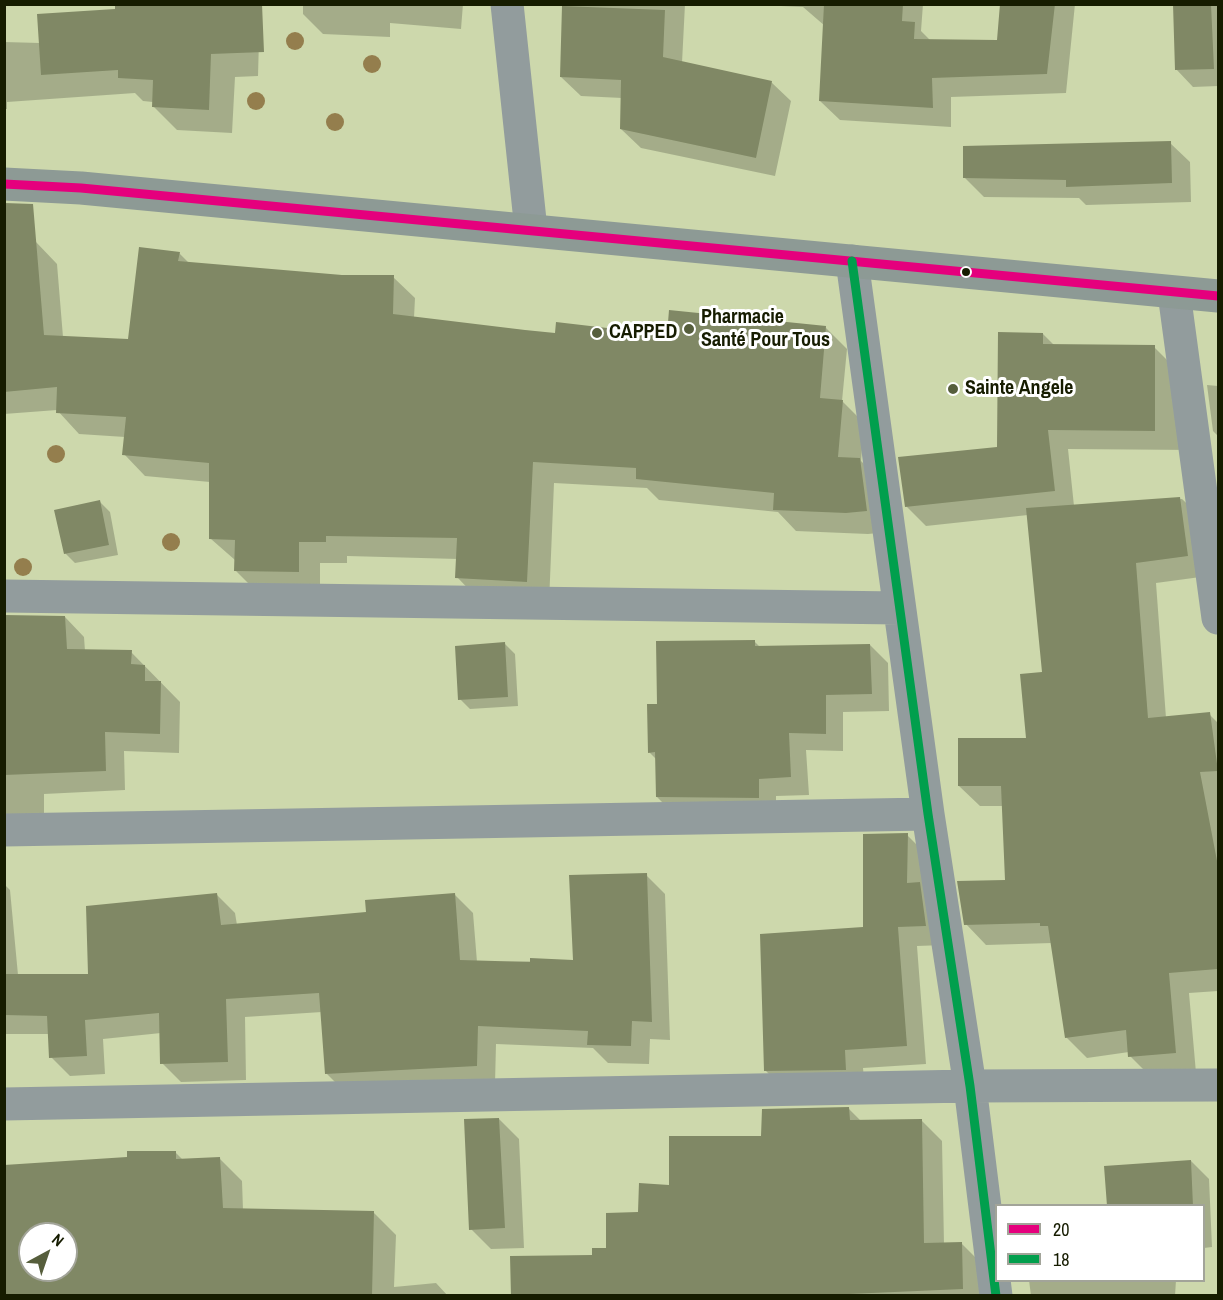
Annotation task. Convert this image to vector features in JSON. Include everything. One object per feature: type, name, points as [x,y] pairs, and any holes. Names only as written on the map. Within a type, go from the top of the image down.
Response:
[{"type":"street","points":[[507,4],[531,230]]},
{"type":"street","points":[[4,184],[81,188],[1218,296]]},
{"type":"street","points":[[852,261],[898,608],[970,1086],[996,1296]]},
{"type":"street","points":[[1174,293],[1218,618]]},
{"type":"street","points":[[4,596],[898,608]]},
{"type":"street","points":[[4,830],[928,814]]},
{"type":"street","points":[[4,1104],[970,1086],[1218,1085]]},
{"type":"building","points":[[115,4],[262,4],[264,52],[211,54],[209,110],[152,107],[153,80],[118,78],[118,70],[41,75],[37,14],[115,9]]},
{"type":"building","points":[[824,4],[903,4],[902,21],[915,22],[914,39],[997,40],[1000,4],[1055,4],[1047,74],[932,78],[933,108],[819,101]]},
{"type":"building","points":[[1173,4],[1211,4],[1214,69],[1175,70]]},
{"type":"building","points":[[562,6],[665,10],[663,57],[772,81],[756,158],[620,129],[621,80],[560,77]]},
{"type":"building","points":[[1171,141],[1172,183],[1066,187],[1066,180],[963,178],[963,146]]},
{"type":"building","points":[[4,203],[33,204],[44,335],[128,339],[139,247],[180,252],[178,261],[342,275],[394,275],[393,314],[525,330],[555,333],[556,322],[667,335],[669,310],[826,326],[820,398],[843,400],[838,457],[860,458],[867,511],[846,513],[773,510],[774,493],[636,479],[636,468],[533,462],[527,582],[455,578],[457,538],[326,536],[326,542],[299,542],[299,572],[234,571],[235,540],[209,539],[209,463],[122,455],[126,417],[56,413],[57,387],[4,392]]},
{"type":"building","points":[[998,332],[1043,333],[1043,344],[1155,345],[1155,431],[1048,430],[1055,491],[905,507],[898,457],[997,447]]},
{"type":"building","points":[[1180,497],[1188,556],[1136,563],[1148,718],[1210,712],[1218,771],[1200,772],[1218,866],[1218,969],[1169,973],[1176,1053],[1128,1057],[1126,1030],[1065,1038],[1048,926],[1040,926],[1040,923],[964,925],[957,881],[1005,880],[1001,786],[958,786],[958,738],[1026,738],[1020,674],[1042,672],[1026,508]]},
{"type":"building","points":[[100,500],[109,545],[64,554],[54,510]]},
{"type":"building","points":[[4,615],[65,616],[67,649],[132,650],[131,664],[145,665],[145,681],[161,681],[160,734],[105,732],[106,771],[4,775]]},
{"type":"building","points":[[755,640],[755,646],[870,644],[872,694],[826,695],[826,734],[789,733],[791,777],[759,779],[759,798],[656,797],[655,752],[648,753],[647,704],[657,704],[656,641]]},
{"type":"building","points":[[505,642],[508,697],[458,700],[455,646]]},
{"type":"building","points":[[908,833],[907,883],[920,882],[926,926],[898,927],[907,1046],[845,1050],[846,1070],[764,1071],[760,934],[863,927],[863,834]]},
{"type":"building","points":[[647,873],[652,1022],[632,1021],[631,1046],[587,1045],[588,1031],[478,1026],[477,1066],[325,1074],[319,993],[226,999],[228,1062],[160,1064],[159,1013],[85,1020],[87,1056],[49,1058],[47,1016],[4,1015],[4,974],[88,974],[86,906],[217,893],[221,925],[366,912],[365,900],[455,893],[460,960],[530,962],[530,958],[573,960],[569,875]]},
{"type":"building","points":[[849,1107],[850,1120],[922,1119],[924,1243],[962,1242],[963,1289],[804,1296],[511,1296],[510,1256],[592,1255],[592,1248],[606,1248],[606,1213],[638,1212],[639,1183],[669,1185],[669,1136],[761,1136],[762,1109]]},
{"type":"building","points":[[499,1118],[505,1228],[469,1230],[464,1119]]},
{"type":"building","points":[[127,1151],[176,1151],[176,1159],[220,1157],[223,1208],[374,1211],[372,1296],[4,1296],[4,1165],[127,1157]]},
{"type":"building","points":[[1191,1160],[1193,1204],[1107,1204],[1104,1166]]},
{"type":"transit line","name":"20","points":[[4,184],[81,188],[1218,296]]},
{"type":"transit line","name":"18","points":[[852,261],[928,814],[970,1086],[996,1296]]},
{"type":"place","name":"Pharmacie Santé Pour Tous","points":[[689,329]]},
{"type":"place","name":"CAPPED","points":[[597,333]]},
{"type":"place","name":"Sainte Angele","points":[[953,389]]}]
